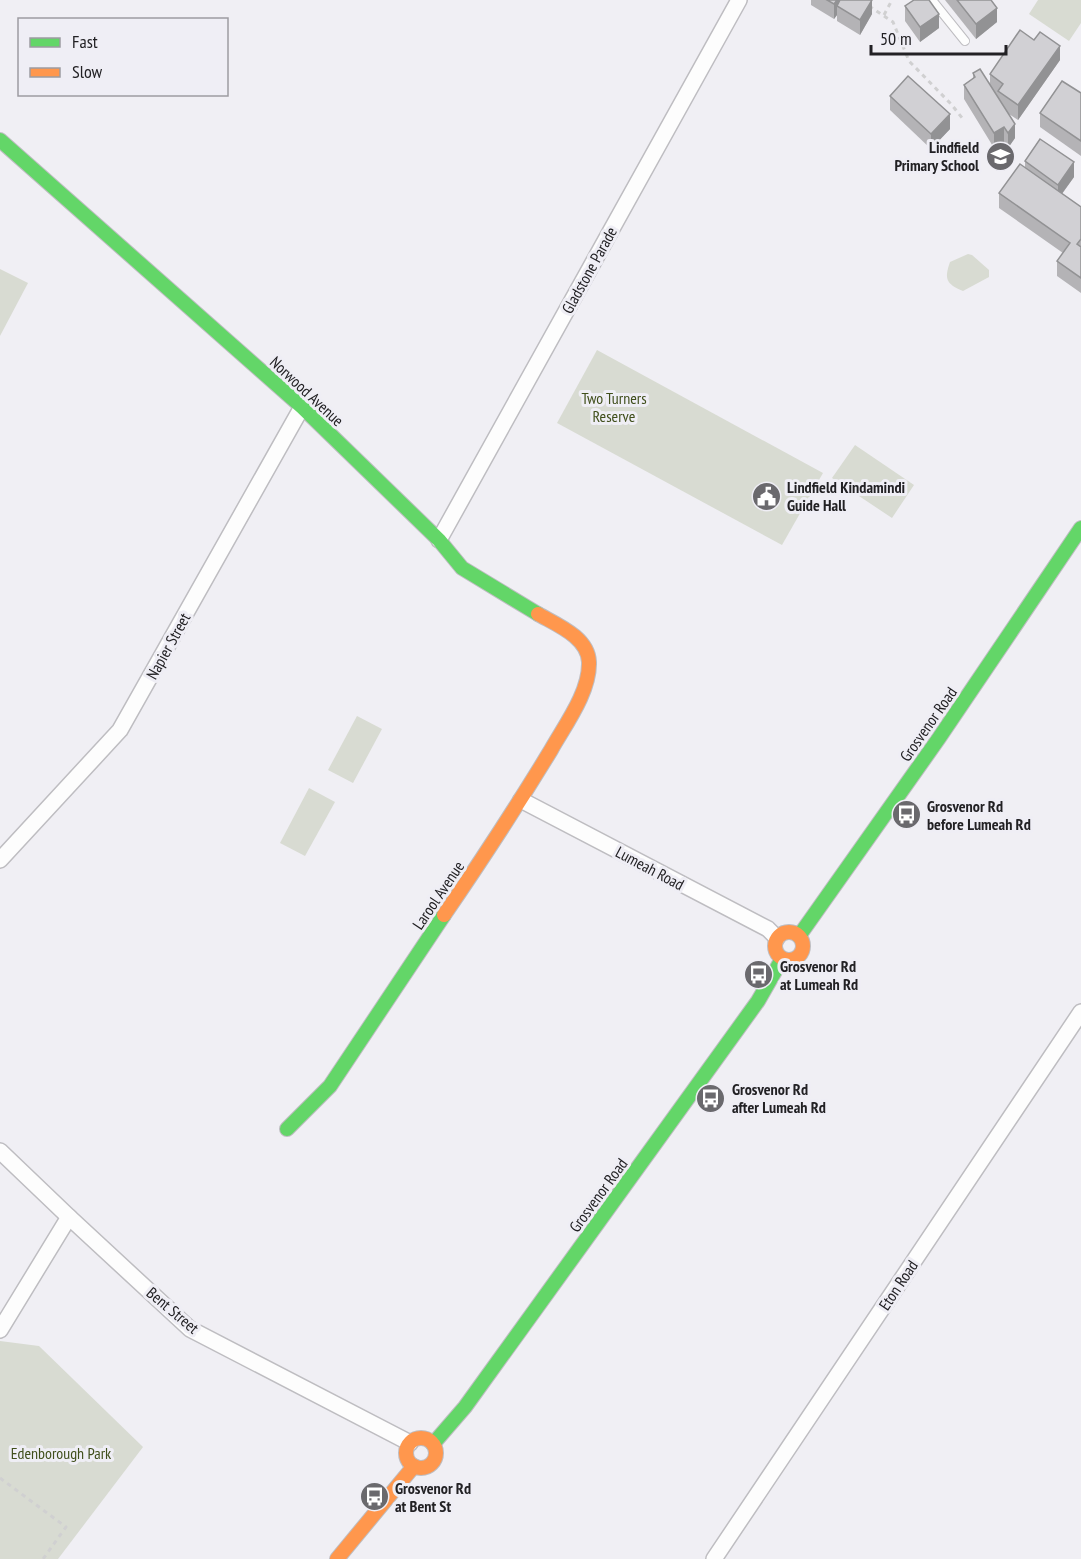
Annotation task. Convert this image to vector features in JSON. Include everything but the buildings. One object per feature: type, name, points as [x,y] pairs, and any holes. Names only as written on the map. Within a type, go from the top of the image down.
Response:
[{"type":"street","name":"Gladstone Parade","points":[[439,540],[739,0]]},
{"type":"street","name":"Norwood Avenue","points":[[0,140],[302,408],[439,540],[462,568],[572,634],[582,643],[589,662]]},
{"type":"street","name":"Napier Street","points":[[0,860],[120,730],[302,408]]},
{"type":"street","name":"Grosvenor Road","points":[[799,936],[939,738],[1081,528]]},
{"type":"street","name":"Larool Avenue","points":[[286,1129],[330,1086],[521,800],[580,700],[589,662]]},
{"type":"street","name":"Lumeah Road","points":[[521,800],[768,929],[777,938]]},
{"type":"street","points":[[790,932],[799,936],[803,944],[801,953],[791,961],[782,959],[775,952],[777,938],[780,934],[790,932]]},
{"type":"street","name":"Grosvenor Road","points":[[433,1444],[465,1407],[758,1001],[782,959]]},
{"type":"street","name":"Eton Road","points":[[714,1559],[1081,1012]]},
{"type":"street","name":"Bent Street","points":[[0,1151],[190,1329],[410,1443]]},
{"type":"street","points":[[0,1330],[69,1217]]},
{"type":"street","points":[[421,1438],[430,1441],[436,1453],[432,1462],[423,1468],[410,1463],[406,1455],[410,1443],[421,1438]]},
{"type":"street","points":[[337,1559],[414,1466]]},
{"type":"lane","points":[[932,0],[965,41]]},
{"type":"path","points":[[884,15],[892,0]]},
{"type":"path","points":[[868,5],[894,22],[909,61],[963,119]]},
{"type":"path","points":[[0,1478],[66,1527],[43,1559]]},
{"type":"green space","points":[[1038,0],[1081,0],[1081,23],[1069,41],[1029,14]]},
{"type":"green space","points":[[968,254],[989,270],[989,277],[963,291],[950,283],[947,273],[950,262]]},
{"type":"green space","points":[[0,269],[28,283],[0,336]]},
{"type":"green space","name":"Two Turners Reserve","points":[[597,350],[823,473],[782,545],[557,423]]},
{"type":"green space","points":[[855,445],[914,485],[892,518],[832,478]]},
{"type":"green space","points":[[357,716],[382,729],[353,783],[328,770]]},
{"type":"green space","points":[[309,788],[335,802],[305,856],[280,843]]},
{"type":"green space","name":"Edenborough Park","points":[[0,1341],[39,1346],[143,1447],[58,1559],[0,1559]]},
{"type":"traffic: fast","points":[[0,140],[302,407],[439,540],[462,568],[538,614]]},
{"type":"traffic: fast","points":[[799,936],[939,738],[1081,528]]},
{"type":"traffic: fast","points":[[287,1129],[330,1086],[444,915]]},
{"type":"traffic: fast","points":[[433,1444],[465,1407],[758,1001],[782,959]]},
{"type":"traffic: slow","points":[[444,915],[538,771],[576,708],[585,685],[589,662],[583,646],[562,627],[538,614]]},
{"type":"traffic: slow","points":[[789,932],[799,936],[803,946],[799,956],[789,960],[779,956],[775,946],[779,936],[789,932]]},
{"type":"traffic: slow","points":[[421,1438],[432,1442],[436,1453],[432,1464],[421,1468],[410,1464],[406,1453],[410,1442],[421,1438]]},
{"type":"traffic: slow","points":[[337,1559],[414,1466]]},
{"type":"place","name":"Lindfield Primary School","points":[[1000,156]]},
{"type":"place","name":"Lindfield Kindamindi Guide Hall","points":[[766,496]]},
{"type":"place","name":"Grosvenor Rd before Lumeah Rd","points":[[906,815]]},
{"type":"place","name":"Grosvenor Rd at Lumeah Rd","points":[[759,975]]},
{"type":"place","name":"Grosvenor Rd after Lumeah Rd","points":[[711,1098]]},
{"type":"place","name":"Grosvenor Rd at Bent St","points":[[374,1497]]}]
